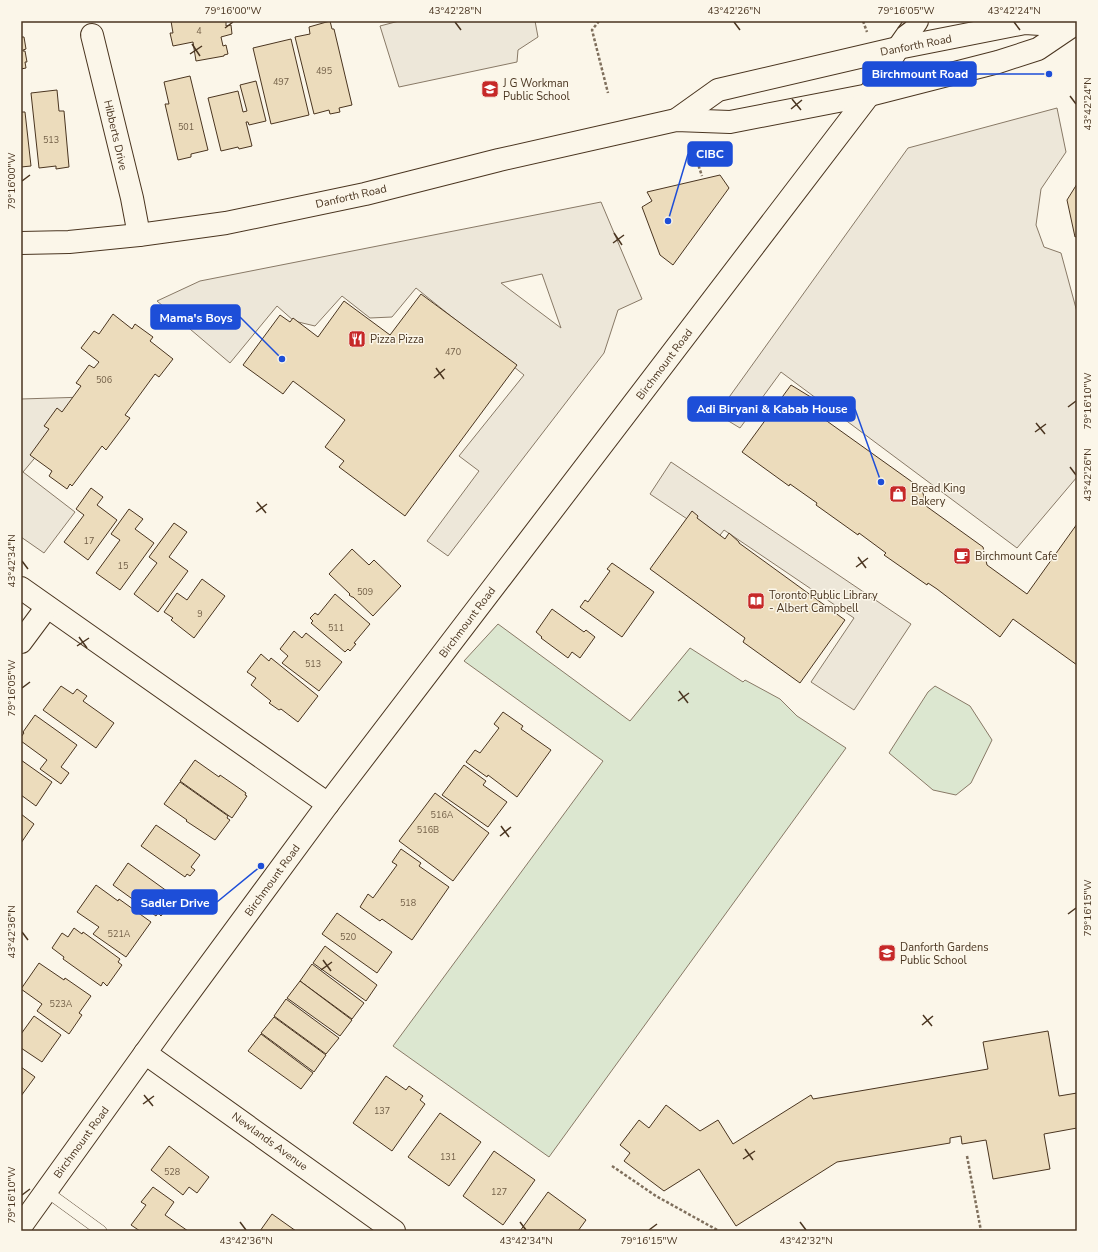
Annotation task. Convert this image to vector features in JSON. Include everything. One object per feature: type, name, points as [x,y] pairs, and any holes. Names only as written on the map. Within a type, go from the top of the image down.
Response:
[{"type":"main road","name":"Birchmount Road","points":[[21,1226],[145,1053],[328,804],[869,95],[898,48],[917,21]]},
{"type":"main road","name":"Danforth Road","points":[[676,120],[718,90],[898,48],[1025,23],[1074,26]]},
{"type":"main road","name":"Danforth Road","points":[[21,243],[69,242],[139,235],[226,223],[358,195],[499,160],[676,120],[730,122],[869,95],[998,62],[1038,49],[1074,26]]},
{"type":"main road","name":"Hibberts Drive","points":[[92,35],[132,198],[139,235]]},
{"type":"main road","points":[[21,588],[328,804]]},
{"type":"main road","points":[[21,642],[47,607]]},
{"type":"main road","name":"Newlands Avenue","points":[[145,1053],[394,1231]]},
{"type":"lane","points":[[46,1191],[101,1231]]},
{"type":"path","points":[[599,21],[592,30],[608,93]]},
{"type":"path","points":[[863,21],[868,32]]},
{"type":"path","points":[[697,161],[702,176]]},
{"type":"path","points":[[967,1156],[981,1231]]},
{"type":"path","points":[[612,1166],[656,1196],[720,1231]]},
{"type":"green space","points":[[498,624],[630,721],[690,648],[743,682],[745,680],[780,699],[797,716],[846,748],[549,1157],[393,1046],[603,761],[464,661]]},
{"type":"green space","points":[[935,686],[970,706],[992,740],[971,783],[956,795],[933,790],[889,753],[928,692]]},
{"type":"shaded area","points":[[399,21],[535,21],[538,37],[518,50],[517,62],[399,87],[380,26]]},
{"type":"shaded area","points":[[1057,108],[1066,152],[1041,189],[1036,225],[1044,247],[1061,253],[1077,312],[1077,477],[1017,548],[781,372],[740,428],[717,414],[908,148]]},
{"type":"shaded area","points":[[601,202],[642,299],[618,310],[604,353],[448,556],[427,541],[479,471],[459,456],[524,375],[416,288],[392,317],[370,318],[342,296],[315,326],[294,321],[277,306],[230,363],[157,301],[200,281]],"holes":[[[542,274],[561,328],[501,283]]]},
{"type":"shaded area","points":[[86,397],[23,472],[75,512],[44,553],[21,537],[21,399]]},
{"type":"shaded area","points":[[671,462],[911,624],[854,710],[811,682],[854,618],[724,530],[717,539],[650,494]]},
{"type":"building","points":[[171,21],[226,21],[226,26],[231,25],[232,34],[221,37],[223,46],[226,45],[228,54],[196,61],[193,42],[173,46],[170,33],[173,33]]},
{"type":"building","points":[[330,21],[332,29],[334,29],[352,105],[339,108],[340,112],[330,114],[329,110],[314,114],[295,37],[310,34],[309,27]]},
{"type":"building","points":[[21,37],[24,37],[26,49],[23,51],[25,51],[27,62],[25,62],[26,68],[21,69]]},
{"type":"building","points":[[291,39],[309,115],[271,124],[253,48]]},
{"type":"building","points":[[190,76],[208,150],[191,154],[191,157],[178,160],[165,104],[169,104],[164,82]]},
{"type":"building","points":[[256,81],[266,121],[249,125],[248,122],[246,122],[252,146],[239,149],[238,147],[221,151],[208,98],[238,91],[243,112],[247,111],[240,85]]},
{"type":"building","points":[[57,90],[59,111],[64,111],[69,167],[56,169],[56,166],[39,168],[31,93]]},
{"type":"building","points":[[21,112],[25,112],[31,166],[21,167]]},
{"type":"building","points":[[720,175],[729,188],[673,265],[660,255],[642,207],[652,201],[647,192]]},
{"type":"building","points":[[1077,184],[1077,236],[1075,237],[1067,200]]},
{"type":"building","points":[[421,294],[517,365],[405,516],[339,467],[344,461],[325,447],[345,420],[293,381],[283,394],[243,365],[280,315],[290,322],[293,318],[318,337],[344,301],[390,335]]},
{"type":"building","points":[[113,314],[132,329],[135,324],[153,337],[150,341],[173,359],[159,377],[155,374],[125,415],[130,418],[106,450],[102,446],[72,486],[70,484],[67,489],[49,476],[52,471],[30,455],[49,429],[44,426],[57,408],[62,412],[81,386],[76,383],[89,365],[94,368],[99,362],[81,348],[94,331],[99,334]]},
{"type":"building","points":[[791,385],[814,399],[817,414],[922,489],[926,506],[983,547],[987,565],[1027,594],[1077,524],[1077,665],[1013,619],[1000,637],[937,589],[928,583],[927,585],[884,555],[886,553],[859,533],[858,535],[816,505],[817,503],[790,484],[789,486],[742,452]]},
{"type":"building","points":[[91,488],[103,497],[97,505],[117,520],[88,560],[64,542],[84,515],[76,509]]},
{"type":"building","points":[[129,509],[143,519],[135,529],[154,543],[120,590],[96,573],[120,540],[111,534]]},
{"type":"building","name":"Toronto Public Library - Albert Campbell","points":[[692,511],[698,516],[697,518],[725,539],[729,533],[739,543],[845,620],[800,683],[743,642],[745,638],[650,569]]},
{"type":"building","points":[[174,523],[187,532],[169,557],[188,571],[158,612],[134,594],[157,563],[149,557]]},
{"type":"building","points":[[352,549],[369,565],[374,560],[401,586],[373,616],[349,595],[350,594],[329,574]]},
{"type":"building","points":[[612,563],[654,592],[622,637],[580,607],[585,600],[588,602],[610,571],[607,569]]},
{"type":"building","points":[[202,579],[225,596],[194,638],[171,620],[173,618],[164,612],[177,593],[187,600]]},
{"type":"building","points":[[335,594],[370,624],[354,643],[356,644],[350,651],[348,649],[345,652],[311,623],[313,621],[310,618],[315,613],[318,615]]},
{"type":"building","points":[[552,609],[584,632],[586,630],[595,637],[580,658],[572,652],[568,658],[541,638],[542,637],[536,632]]},
{"type":"building","points":[[294,631],[302,638],[306,633],[342,662],[319,691],[282,663],[288,656],[280,649]]},
{"type":"building","points":[[261,654],[269,661],[271,658],[318,696],[298,722],[281,709],[279,710],[269,703],[271,701],[251,685],[256,678],[247,672]]},
{"type":"building","points":[[61,686],[73,694],[77,689],[87,696],[83,701],[114,723],[96,748],[43,710]]},
{"type":"building","points":[[503,712],[523,726],[521,729],[551,750],[517,797],[488,775],[487,777],[466,762],[475,750],[480,753],[499,728],[494,724]]},
{"type":"building","points":[[35,715],[77,745],[61,767],[69,773],[61,784],[40,769],[47,760],[21,741],[23,732]]},
{"type":"building","points":[[21,760],[52,782],[36,806],[21,795]]},
{"type":"building","points":[[195,760],[219,777],[220,775],[246,793],[245,795],[247,796],[232,818],[180,781]]},
{"type":"building","points":[[464,765],[486,781],[483,785],[507,802],[488,827],[442,795]]},
{"type":"building","points":[[180,782],[228,816],[227,818],[230,820],[215,840],[186,821],[187,820],[164,804]]},
{"type":"building","points":[[435,793],[489,833],[453,881],[399,841]]},
{"type":"building","points":[[21,814],[34,824],[21,843]]},
{"type":"building","points":[[156,825],[200,855],[191,867],[195,870],[190,876],[187,874],[185,877],[141,846]]},
{"type":"building","points":[[401,849],[421,863],[419,866],[449,887],[412,940],[382,919],[380,921],[360,907],[368,894],[373,898],[397,865],[392,862]]},
{"type":"building","points":[[128,863],[171,894],[169,897],[171,898],[165,906],[163,905],[162,907],[166,909],[161,916],[158,913],[156,916],[113,885]]},
{"type":"building","points":[[96,885],[118,901],[119,899],[151,922],[126,957],[93,934],[99,927],[77,912]]},
{"type":"building","points":[[337,913],[392,952],[377,973],[322,934]]},
{"type":"building","points":[[74,928],[82,934],[83,932],[120,959],[118,962],[122,965],[107,986],[103,982],[101,986],[63,959],[64,957],[52,948],[62,933],[68,937]]},
{"type":"building","points":[[325,946],[377,985],[366,1001],[313,963]]},
{"type":"building","points":[[39,963],[64,980],[65,978],[91,996],[79,1013],[82,1015],[69,1034],[37,1011],[42,1004],[21,989]]},
{"type":"building","points":[[312,964],[364,1003],[352,1019],[300,981]]},
{"type":"building","points":[[300,981],[352,1020],[340,1036],[287,998]]},
{"type":"building","points":[[286,999],[339,1038],[326,1054],[274,1016]]},
{"type":"building","points":[[34,1016],[61,1035],[42,1062],[21,1048],[21,1034]]},
{"type":"building","points":[[274,1017],[326,1055],[314,1072],[261,1033]]},
{"type":"building","points":[[1048,1031],[1059,1096],[1077,1093],[1077,1128],[1044,1134],[1050,1169],[993,1179],[986,1140],[962,1144],[961,1136],[950,1138],[950,1143],[837,1162],[736,1226],[699,1169],[664,1191],[624,1161],[630,1153],[620,1145],[639,1120],[649,1128],[666,1105],[700,1131],[718,1120],[733,1144],[811,1095],[813,1099],[988,1069],[983,1042]]},
{"type":"building","points":[[261,1034],[313,1073],[301,1089],[248,1051]]},
{"type":"building","points":[[21,1067],[35,1077],[21,1096]]},
{"type":"building","points":[[386,1076],[406,1090],[409,1086],[423,1096],[420,1100],[425,1104],[392,1151],[353,1123]]},
{"type":"building","points":[[440,1113],[481,1142],[449,1186],[408,1157]]},
{"type":"building","points":[[169,1146],[209,1177],[197,1193],[189,1187],[183,1195],[151,1170]]},
{"type":"building","points":[[494,1151],[535,1180],[503,1225],[463,1196]]},
{"type":"building","points":[[153,1187],[174,1202],[165,1215],[188,1231],[140,1231],[131,1225],[146,1205],[141,1202]]},
{"type":"building","points":[[548,1192],[586,1220],[578,1231],[520,1231]]},
{"type":"building","points":[[272,1214],[296,1231],[260,1231]]},
{"type":"place","name":"Birchmount Road","points":[[1049,74]]},
{"type":"place","name":"J G Workman Public School","points":[[490,89]]},
{"type":"place","name":"CIBC","points":[[668,221]]},
{"type":"place","name":"Pizza Pizza","points":[[357,339]]},
{"type":"place","name":"Mama's Boys","points":[[282,359]]},
{"type":"place","name":"Adi Biryani & Kabab House","points":[[881,482]]},
{"type":"place","name":"Bread King Bakery","points":[[898,494]]},
{"type":"place","name":"Birchmount Cafe","points":[[962,556]]},
{"type":"place","name":"Toronto Public Library - Albert Campbell","points":[[756,601]]},
{"type":"place","name":"Sadler Drive","points":[[261,866]]},
{"type":"place","name":"Danforth Gardens Public School","points":[[887,953]]}]
